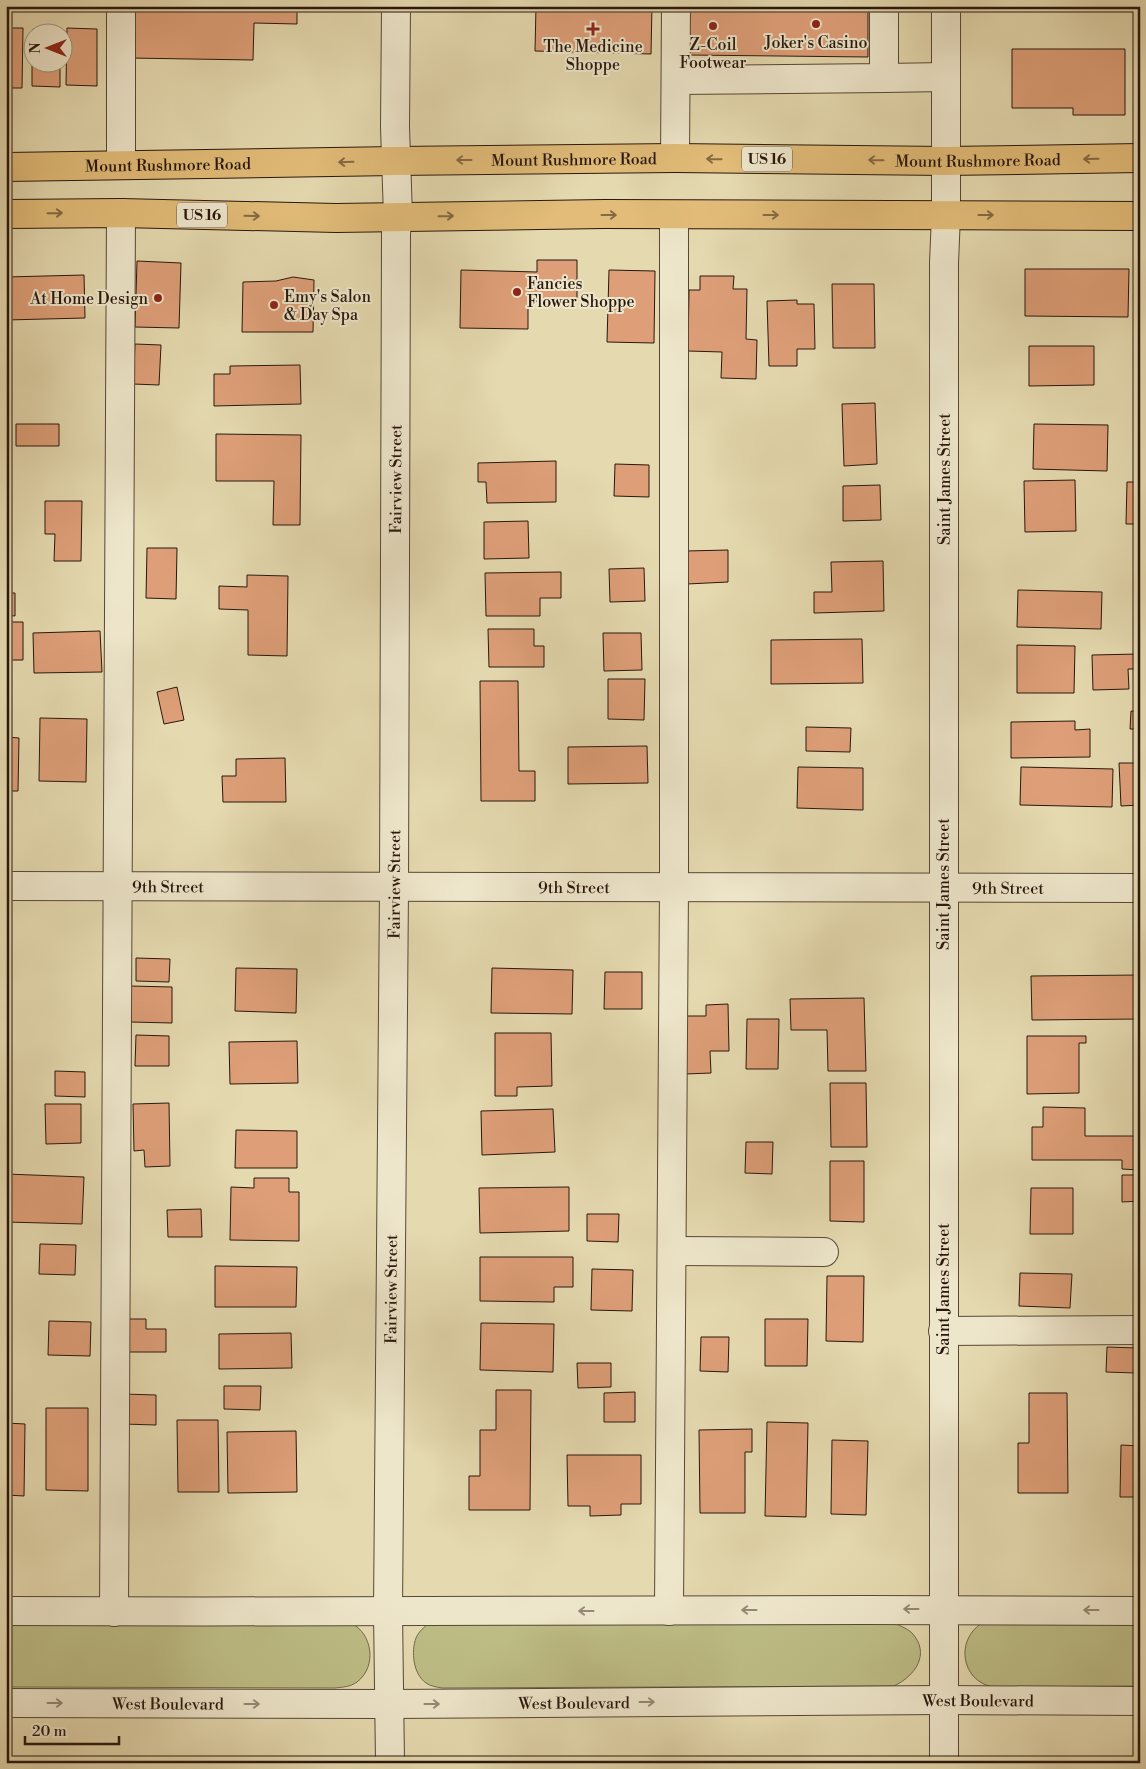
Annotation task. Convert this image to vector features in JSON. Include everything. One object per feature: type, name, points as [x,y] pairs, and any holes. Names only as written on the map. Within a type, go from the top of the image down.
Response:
[{"type":"highway","name":"Mount Rushmore Road","points":[[6,167],[675,158],[945,161],[1140,158]]},
{"type":"highway","name":"US 16","points":[[6,214],[121,212],[336,218],[674,215],[1140,216]]},
{"type":"street","points":[[121,6],[121,165]]},
{"type":"street","name":"Fairview Street","points":[[390,1763],[388,1612],[394,888],[396,233],[398,216],[395,161],[396,6]]},
{"type":"street","points":[[675,158],[676,6]]},
{"type":"street","points":[[884,6],[884,78]]},
{"type":"street","name":"Saint James Street","points":[[944,1763],[944,262],[946,215],[946,6]]},
{"type":"street","points":[[676,80],[945,77]]},
{"type":"street","points":[[114,1612],[121,212]]},
{"type":"street","points":[[669,1611],[674,887],[674,215]]},
{"type":"street","name":"9th Street","points":[[6,886],[1140,888]]},
{"type":"street","points":[[672,1251],[824,1252]]},
{"type":"street","points":[[943,1331],[1140,1330]]},
{"type":"street","points":[[6,1611],[1140,1610]]},
{"type":"street","name":"West Boulevard","points":[[6,1703],[390,1704],[943,1700],[1140,1701]]},
{"type":"shaded area","points":[[1140,1621],[1140,1686],[993,1687],[982,1683],[974,1677],[968,1669],[965,1659],[968,1639],[973,1630],[982,1623]]},
{"type":"shaded area","points":[[891,1622],[912,1633],[918,1641],[920,1649],[918,1664],[914,1670],[902,1682],[894,1686],[442,1688],[426,1683],[418,1674],[414,1662],[414,1643],[422,1629],[430,1623]]},
{"type":"shaded area","points":[[6,1623],[351,1623],[364,1635],[370,1651],[370,1660],[368,1668],[357,1682],[349,1686],[335,1688],[6,1687]]},
{"type":"building","points":[[130,6],[297,6],[297,24],[254,23],[253,60],[130,58]]},
{"type":"building","name":"The Medicine Shoppe","points":[[536,6],[652,6],[651,54],[535,51]]},
{"type":"building","points":[[690,6],[868,6],[868,57],[689,55]]},
{"type":"building","points":[[6,28],[22,28],[22,88],[6,88]]},
{"type":"building","points":[[72,28],[97,29],[97,86],[66,85],[66,72],[72,72]]},
{"type":"building","points":[[1012,49],[1125,49],[1125,115],[1073,115],[1073,108],[1012,108]]},
{"type":"building","points":[[32,72],[60,72],[60,87],[32,86]]},
{"type":"building","points":[[537,260],[577,260],[577,302],[528,301],[528,329],[460,328],[461,270],[537,272]]},
{"type":"building","points":[[137,261],[181,263],[179,328],[135,327]]},
{"type":"building","points":[[1025,269],[1129,269],[1128,317],[1025,316]]},
{"type":"building","points":[[609,270],[655,271],[654,343],[607,342]]},
{"type":"building","points":[[84,275],[85,318],[6,320],[6,277]]},
{"type":"building","points":[[700,276],[734,276],[733,289],[747,289],[746,339],[757,340],[756,379],[721,378],[722,352],[688,351],[689,290],[700,290]]},
{"type":"building","points":[[293,277],[314,280],[313,332],[242,332],[243,282],[276,281]]},
{"type":"building","points":[[832,284],[874,284],[875,348],[833,348]]},
{"type":"building","points":[[797,300],[797,304],[814,304],[815,349],[797,349],[797,366],[769,366],[767,301]]},
{"type":"building","points":[[1138,337],[1140,337],[1140,399],[1139,399]]},
{"type":"building","points":[[135,344],[161,345],[159,385],[133,384]]},
{"type":"building","points":[[1029,346],[1094,346],[1094,385],[1029,386]]},
{"type":"building","points":[[300,365],[301,404],[214,406],[214,374],[230,374],[230,366]]},
{"type":"building","points":[[875,403],[877,464],[844,466],[842,404]]},
{"type":"building","points":[[16,424],[59,424],[59,446],[16,446]]},
{"type":"building","points":[[1034,424],[1108,425],[1107,471],[1033,469]]},
{"type":"building","points":[[216,434],[301,435],[300,525],[273,525],[274,481],[216,481]]},
{"type":"building","points":[[556,461],[556,502],[487,503],[486,482],[478,482],[478,463]]},
{"type":"building","points":[[615,464],[649,465],[649,497],[614,496]]},
{"type":"building","points":[[1075,480],[1076,531],[1025,532],[1024,481]]},
{"type":"building","points":[[1127,482],[1140,482],[1140,524],[1126,524]]},
{"type":"building","points":[[880,485],[881,520],[843,521],[843,486]]},
{"type":"building","points":[[45,501],[82,501],[81,561],[54,561],[55,534],[45,534]]},
{"type":"building","points":[[528,521],[529,558],[484,559],[484,522]]},
{"type":"building","points":[[147,548],[177,548],[176,599],[146,598]]},
{"type":"building","points":[[728,550],[728,582],[687,584],[686,551]]},
{"type":"building","points":[[883,561],[884,611],[814,613],[814,592],[832,592],[831,562]]},
{"type":"building","points":[[644,568],[645,601],[610,602],[609,569]]},
{"type":"building","points":[[561,572],[561,598],[540,598],[540,616],[486,616],[485,573]]},
{"type":"building","points":[[247,575],[288,576],[287,656],[248,655],[248,610],[219,609],[219,586],[247,587]]},
{"type":"building","points":[[1018,590],[1102,592],[1101,629],[1017,627]]},
{"type":"building","points":[[6,593],[15,593],[15,616],[6,615]]},
{"type":"building","points":[[6,622],[23,622],[23,660],[6,660]]},
{"type":"building","points":[[488,629],[534,629],[534,646],[544,646],[544,667],[489,667]]},
{"type":"building","points":[[100,631],[102,672],[34,673],[33,633]]},
{"type":"building","points":[[603,633],[641,633],[642,670],[604,671]]},
{"type":"building","points":[[862,639],[863,683],[771,684],[771,640]]},
{"type":"building","points":[[1017,645],[1075,646],[1074,693],[1017,693]]},
{"type":"building","points":[[1139,654],[1139,669],[1128,669],[1129,689],[1093,690],[1092,655]]},
{"type":"building","points":[[608,679],[645,679],[644,720],[608,719]]},
{"type":"building","points":[[480,681],[518,681],[519,771],[535,771],[535,801],[481,801]]},
{"type":"building","points":[[177,687],[184,720],[164,724],[157,692]]},
{"type":"building","points":[[1131,711],[1140,712],[1140,729],[1130,729]]},
{"type":"building","points":[[40,718],[87,719],[86,782],[39,781]]},
{"type":"building","points":[[1075,721],[1075,730],[1090,729],[1090,757],[1011,758],[1011,722]]},
{"type":"building","points":[[806,727],[851,728],[850,752],[806,751]]},
{"type":"building","points":[[6,737],[19,738],[18,791],[6,791]]},
{"type":"building","points":[[647,746],[648,783],[568,784],[568,747]]},
{"type":"building","points":[[285,758],[286,802],[223,802],[222,776],[236,776],[236,759]]},
{"type":"building","points":[[1119,763],[1140,763],[1140,805],[1121,806]]},
{"type":"building","points":[[798,767],[863,768],[863,810],[797,808]]},
{"type":"building","points":[[1021,767],[1113,769],[1112,807],[1020,805]]},
{"type":"building","points":[[136,958],[170,959],[169,982],[136,981]]},
{"type":"building","points":[[236,968],[297,969],[296,1013],[235,1011]]},
{"type":"building","points":[[492,968],[573,970],[572,1014],[491,1013]]},
{"type":"building","points":[[605,972],[642,972],[642,1009],[604,1009]]},
{"type":"building","points":[[1140,975],[1140,1019],[1032,1020],[1031,976]]},
{"type":"building","points":[[131,986],[172,987],[172,1023],[131,1022]]},
{"type":"building","points":[[864,998],[866,1071],[828,1071],[827,1030],[791,1030],[790,999]]},
{"type":"building","points":[[728,1004],[729,1051],[710,1051],[711,1073],[685,1074],[684,1016],[706,1016],[706,1005]]},
{"type":"building","points":[[747,1019],[779,1019],[778,1069],[746,1069]]},
{"type":"building","points":[[495,1033],[551,1033],[552,1086],[517,1087],[517,1096],[495,1096]]},
{"type":"building","points":[[136,1035],[169,1036],[169,1066],[135,1066]]},
{"type":"building","points":[[1027,1036],[1086,1036],[1086,1043],[1079,1043],[1079,1093],[1027,1094]]},
{"type":"building","points":[[297,1041],[298,1083],[230,1084],[229,1042]]},
{"type":"building","points":[[55,1071],[85,1072],[85,1097],[55,1096]]},
{"type":"building","points":[[830,1083],[866,1083],[867,1147],[831,1147]]},
{"type":"building","points":[[169,1103],[170,1166],[145,1167],[144,1150],[134,1151],[133,1104]]},
{"type":"building","points":[[45,1104],[81,1104],[81,1143],[46,1144]]},
{"type":"building","points":[[1043,1107],[1085,1108],[1085,1136],[1140,1136],[1140,1170],[1122,1169],[1122,1160],[1032,1160],[1032,1127],[1043,1127]]},
{"type":"building","points":[[553,1109],[555,1152],[482,1155],[481,1111]]},
{"type":"building","points":[[236,1130],[297,1131],[297,1168],[235,1168]]},
{"type":"building","points":[[746,1142],[773,1142],[772,1174],[745,1173]]},
{"type":"building","points":[[830,1161],[864,1161],[864,1222],[830,1221]]},
{"type":"building","points":[[6,1174],[84,1177],[82,1224],[6,1222]]},
{"type":"building","points":[[1122,1175],[1140,1175],[1140,1201],[1122,1202]]},
{"type":"building","points":[[254,1178],[289,1178],[289,1192],[299,1192],[299,1241],[230,1240],[231,1187],[254,1188]]},
{"type":"building","points":[[569,1187],[569,1231],[480,1233],[479,1188]]},
{"type":"building","points":[[1031,1188],[1073,1188],[1073,1234],[1030,1234]]},
{"type":"building","points":[[201,1209],[202,1237],[168,1237],[167,1210]]},
{"type":"building","points":[[587,1214],[619,1214],[618,1242],[587,1241]]},
{"type":"building","points":[[40,1244],[76,1245],[75,1275],[39,1274]]},
{"type":"building","points":[[480,1257],[573,1257],[573,1287],[554,1287],[554,1302],[480,1301]]},
{"type":"building","points":[[215,1266],[297,1267],[296,1307],[215,1307]]},
{"type":"building","points":[[592,1269],[633,1270],[632,1311],[591,1310]]},
{"type":"building","points":[[1020,1273],[1072,1274],[1070,1308],[1019,1306]]},
{"type":"building","points":[[827,1276],[864,1276],[863,1342],[826,1341]]},
{"type":"building","points":[[126,1319],[146,1319],[146,1329],[166,1329],[166,1352],[126,1352]]},
{"type":"building","points":[[765,1319],[808,1319],[807,1366],[765,1366]]},
{"type":"building","points":[[49,1321],[91,1322],[90,1356],[48,1355]]},
{"type":"building","points":[[481,1323],[554,1324],[553,1372],[480,1370]]},
{"type":"building","points":[[291,1333],[292,1368],[219,1369],[219,1334]]},
{"type":"building","points":[[701,1337],[729,1337],[728,1372],[700,1371]]},
{"type":"building","points":[[1107,1347],[1137,1348],[1136,1373],[1106,1372]]},
{"type":"building","points":[[577,1363],[611,1363],[611,1387],[578,1388]]},
{"type":"building","points":[[224,1386],[261,1386],[260,1410],[224,1409]]},
{"type":"building","points":[[496,1390],[531,1390],[530,1510],[469,1510],[469,1476],[480,1476],[480,1430],[496,1430]]},
{"type":"building","points":[[635,1392],[635,1422],[604,1422],[604,1393]]},
{"type":"building","points":[[1029,1393],[1067,1393],[1068,1493],[1018,1493],[1018,1443],[1029,1443]]},
{"type":"building","points":[[123,1394],[156,1395],[156,1425],[123,1424]]},
{"type":"building","points":[[46,1408],[88,1408],[88,1491],[46,1490]]},
{"type":"building","points":[[177,1420],[218,1420],[219,1492],[178,1492]]},
{"type":"building","points":[[767,1422],[808,1423],[806,1517],[765,1516]]},
{"type":"building","points":[[6,1423],[25,1424],[24,1496],[6,1495]]},
{"type":"building","points":[[752,1429],[752,1452],[745,1452],[745,1513],[700,1513],[699,1430]]},
{"type":"building","points":[[296,1431],[297,1492],[228,1493],[227,1432]]},
{"type":"building","points":[[832,1440],[868,1441],[866,1515],[831,1514]]},
{"type":"building","points":[[1121,1445],[1140,1446],[1140,1497],[1120,1497]]},
{"type":"building","points":[[567,1455],[641,1455],[641,1504],[621,1504],[621,1515],[590,1516],[590,1506],[568,1506]]},
{"type":"place","name":"Joker's Casino","points":[[816,24]]},
{"type":"place","name":"Z-Coil Footwear","points":[[713,26]]},
{"type":"place","name":"The Medicine Shoppe","points":[[593,29]]},
{"type":"place","name":"Fancies Flower Shoppe","points":[[517,292]]},
{"type":"place","name":"At Home Design","points":[[158,298]]},
{"type":"place","name":"Emy's Salon & Day Spa","points":[[274,305]]}]
